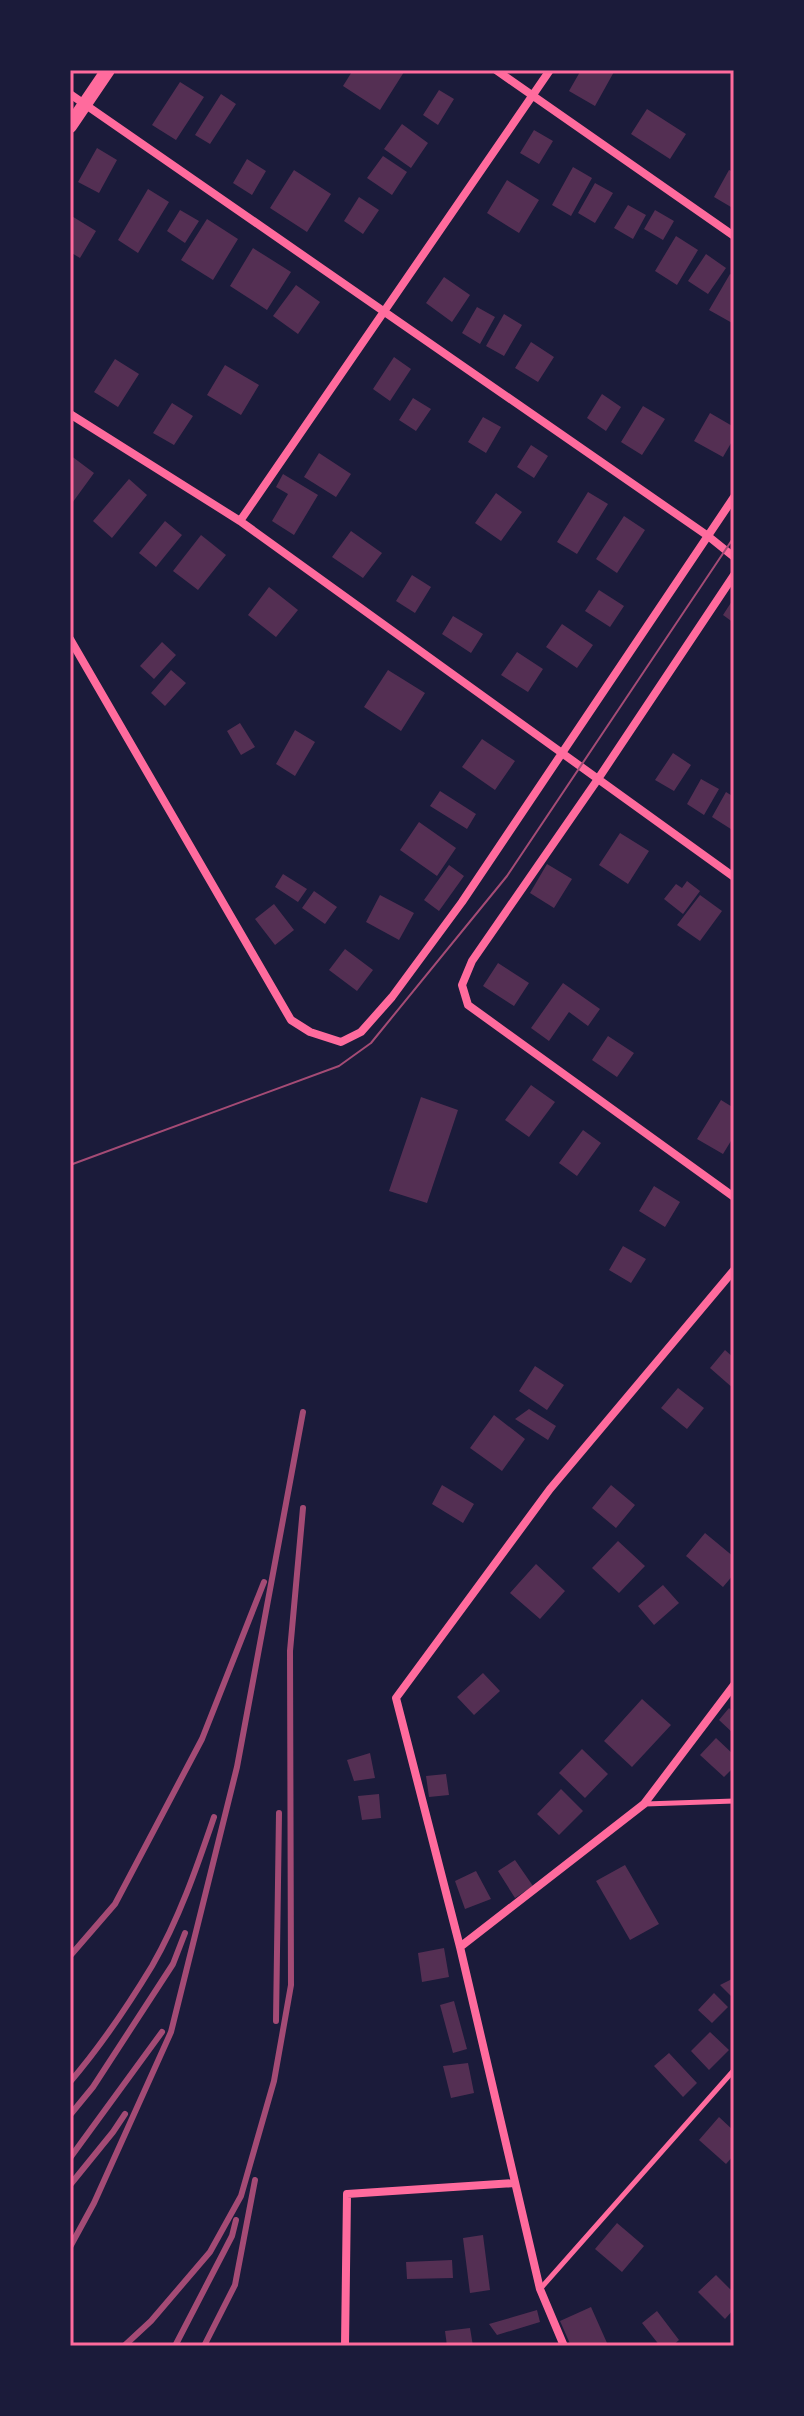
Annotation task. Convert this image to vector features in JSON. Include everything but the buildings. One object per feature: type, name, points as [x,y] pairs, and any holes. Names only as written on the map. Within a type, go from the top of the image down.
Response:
[{"type":"street","points":[[70,126],[108,70]]},
{"type":"street","points":[[496,70],[734,236]]},
{"type":"street","points":[[240,521],[550,70]]},
{"type":"street","points":[[70,94],[734,557]]},
{"type":"street","points":[[70,414],[240,521],[734,877]]},
{"type":"street","points":[[70,639],[291,1020],[310,1032],[341,1042],[361,1032],[392,997],[462,902],[734,497]]},
{"type":"street","points":[[734,575],[472,961],[462,985],[468,1005],[734,1197]]},
{"type":"street","points":[[564,2346],[540,2289],[460,1947],[396,1698],[550,1489],[734,1270]]},
{"type":"street","points":[[460,1947],[644,1804],[734,1685]]},
{"type":"street","points":[[345,2346],[347,2194],[515,2183]]},
{"type":"lane","points":[[644,1804],[734,1801]]},
{"type":"lane","points":[[540,2289],[734,2070]]},
{"type":"tram line","points":[[70,1165],[339,1066],[371,1043],[507,876],[734,537]]},
{"type":"railway","points":[[70,2247],[94,2203],[171,2032],[237,1767],[303,1412]]},
{"type":"railway","points":[[124,2346],[151,2321],[210,2252],[241,2196],[274,2081],[291,1985],[290,1651],[303,1508]]},
{"type":"railway","points":[[70,1956],[115,1904],[202,1739],[264,1582]]},
{"type":"railway","points":[[276,2021],[279,1813]]},
{"type":"railway","points":[[70,2082],[124,2010],[162,1948],[187,1893],[214,1817]]},
{"type":"railway","points":[[70,2115],[93,2087],[173,1964],[185,1933]]},
{"type":"railway","points":[[70,2158],[162,2032]]},
{"type":"railway","points":[[70,2185],[125,2114]]},
{"type":"railway","points":[[204,2346],[235,2285],[255,2180]]},
{"type":"railway","points":[[175,2346],[232,2236],[236,2220]]}]
